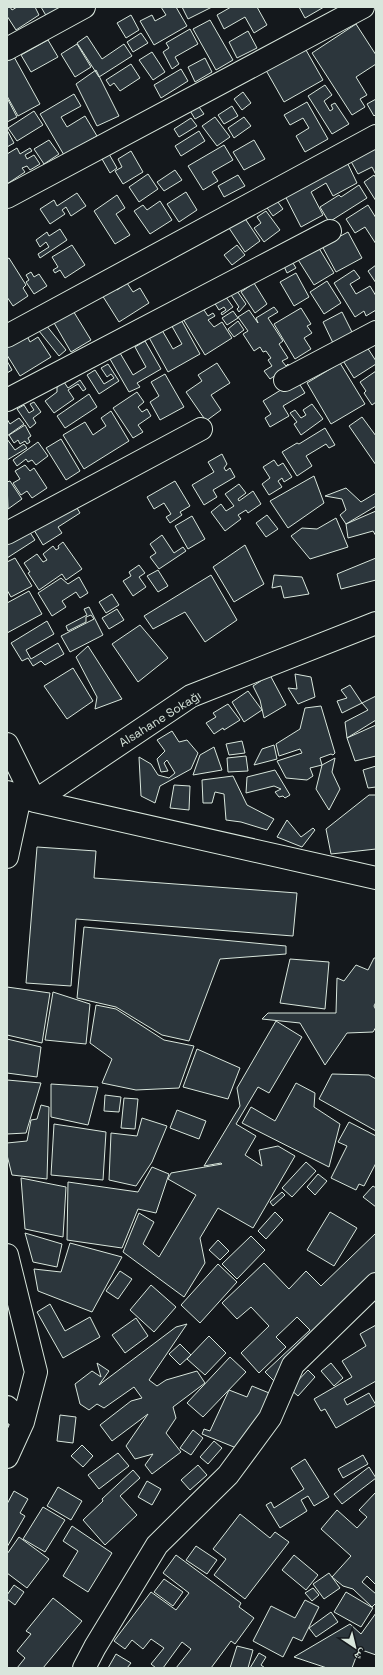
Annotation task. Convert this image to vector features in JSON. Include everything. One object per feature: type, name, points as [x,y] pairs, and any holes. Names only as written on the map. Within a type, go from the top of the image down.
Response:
[{"type":"street","points":[[7,49],[84,7]]},
{"type":"street","points":[[7,197],[363,7]]},
{"type":"street","points":[[7,336],[376,136]]},
{"type":"street","points":[[7,400],[330,231]]},
{"type":"street","points":[[285,380],[376,332]]},
{"type":"street","points":[[7,533],[201,429]]},
{"type":"street","name":"Alsahane Sokağı","points":[[21,796],[191,696],[376,623]]},
{"type":"street","points":[[7,744],[21,796],[7,857]]},
{"type":"street","points":[[21,796],[376,878]]},
{"type":"street","points":[[7,1255],[36,1372],[23,1422],[7,1457]]},
{"type":"street","points":[[84,1668],[95,1647],[157,1545],[228,1475],[270,1418],[293,1365],[376,1284]]},
{"type":"street","points":[[7,1407],[23,1422]]},
{"type":"building","points":[[7,7],[10,7],[12,10],[17,7],[35,7],[39,15],[16,30],[7,16]]},
{"type":"building","points":[[41,7],[68,7],[48,19]]},
{"type":"building","points":[[161,7],[176,7],[187,26],[154,45],[140,21],[152,15],[155,21],[166,15]]},
{"type":"building","points":[[182,7],[212,7],[188,19]]},
{"type":"building","points":[[231,7],[257,7],[267,25],[254,33],[245,17],[224,29],[217,15]]},
{"type":"building","points":[[299,7],[324,7],[305,18]]},
{"type":"building","points":[[131,15],[139,30],[126,38],[117,23]]},
{"type":"building","points":[[210,20],[233,60],[216,70],[193,29]]},
{"type":"building","points":[[356,24],[376,55],[376,64],[356,77],[367,95],[360,99],[365,107],[352,115],[312,53]]},
{"type":"building","points":[[190,29],[198,44],[175,57],[179,64],[172,69],[163,52],[169,48],[166,43]]},
{"type":"building","points":[[248,31],[257,48],[237,58],[229,42]]},
{"type":"building","points":[[141,33],[148,43],[133,52],[127,42]]},
{"type":"building","points":[[87,36],[102,59],[124,44],[132,56],[99,77],[77,43]]},
{"type":"building","points":[[48,40],[58,57],[31,72],[21,55]]},
{"type":"building","points":[[302,43],[323,80],[284,102],[263,65]]},
{"type":"building","points":[[77,44],[91,67],[75,77],[61,54]]},
{"type":"building","points":[[152,52],[165,72],[153,80],[139,60]]},
{"type":"building","points":[[13,55],[40,104],[18,116],[7,96],[7,58]]},
{"type":"building","points":[[205,58],[212,72],[195,82],[188,67]]},
{"type":"building","points":[[131,64],[140,78],[120,91],[114,83],[110,86],[106,80]]},
{"type":"building","points":[[181,69],[188,81],[161,98],[154,85]]},
{"type":"building","points":[[96,70],[119,116],[97,126],[76,84]]},
{"type":"building","points":[[325,85],[332,95],[324,101],[330,111],[333,109],[331,105],[335,103],[349,124],[332,134],[308,96]]},
{"type":"building","points":[[243,92],[251,103],[242,110],[234,99]]},
{"type":"building","points":[[74,94],[81,106],[61,117],[67,127],[85,116],[97,136],[64,155],[40,114]]},
{"type":"building","points":[[7,98],[17,117],[7,122]]},
{"type":"building","points":[[376,99],[376,114],[374,116],[367,104]]},
{"type":"building","points":[[307,102],[328,139],[305,152],[296,136],[309,128],[303,118],[290,125],[284,115]]},
{"type":"building","points":[[197,104],[204,114],[195,119],[189,109]]},
{"type":"building","points":[[232,106],[238,116],[224,124],[218,115]]},
{"type":"building","points":[[34,111],[43,125],[17,141],[8,128]]},
{"type":"building","points":[[215,117],[230,137],[217,146],[202,126]]},
{"type":"building","points":[[244,117],[251,126],[234,138],[228,128]]},
{"type":"building","points":[[191,118],[197,126],[179,137],[174,129]]},
{"type":"building","points":[[7,130],[14,143],[7,147]]},
{"type":"building","points":[[199,131],[205,141],[181,156],[175,146]]},
{"type":"building","points":[[49,140],[59,154],[44,164],[34,149]]},
{"type":"building","points":[[254,140],[265,159],[244,170],[233,152]]},
{"type":"building","points":[[376,143],[376,175],[372,167],[358,174],[348,156]]},
{"type":"building","points":[[224,145],[233,160],[212,172],[218,181],[203,190],[188,166]]},
{"type":"building","points":[[17,148],[20,154],[30,148],[32,151],[25,155],[27,159],[34,155],[40,164],[30,170],[27,166],[22,168],[25,172],[7,184],[7,154]]},
{"type":"building","points":[[131,151],[143,172],[123,184],[115,171],[122,167],[118,159]]},
{"type":"building","points":[[109,154],[117,168],[110,173],[102,159]]},
{"type":"building","points":[[345,158],[357,183],[333,196],[326,183],[311,192],[323,215],[301,227],[282,190]]},
{"type":"building","points":[[175,170],[182,180],[164,191],[157,182]]},
{"type":"building","points":[[148,174],[158,189],[139,202],[129,187]]},
{"type":"building","points":[[238,175],[245,186],[224,197],[218,186]]},
{"type":"building","points":[[374,175],[376,178],[376,201],[364,182]]},
{"type":"building","points":[[359,185],[367,198],[329,222],[320,207],[339,195],[341,197]]},
{"type":"building","points":[[186,192],[197,210],[179,222],[167,204]]},
{"type":"building","points":[[77,193],[86,206],[71,216],[66,207],[62,210],[65,214],[50,224],[40,209],[54,200],[57,206]]},
{"type":"building","points":[[117,195],[125,208],[116,214],[130,235],[115,244],[94,211]]},
{"type":"building","points":[[275,198],[283,209],[273,216],[265,205]]},
{"type":"building","points":[[160,201],[172,220],[150,234],[134,211],[143,205],[147,210]]},
{"type":"building","points":[[368,205],[376,218],[376,244],[365,227],[355,233],[346,219]]},
{"type":"building","points":[[266,211],[280,230],[264,242],[254,228],[261,223],[257,217]]},
{"type":"building","points":[[244,217],[260,241],[245,252],[229,228]]},
{"type":"building","points":[[60,229],[67,240],[40,258],[38,254],[49,247],[46,242],[40,247],[36,240],[47,232],[49,236]]},
{"type":"building","points":[[348,232],[362,258],[336,272],[322,246]]},
{"type":"building","points":[[72,245],[85,265],[65,278],[60,270],[55,273],[53,270],[58,267],[52,257]]},
{"type":"building","points":[[237,245],[245,255],[232,265],[224,255]]},
{"type":"building","points":[[317,245],[334,273],[314,285],[297,258]]},
{"type":"building","points":[[9,258],[26,285],[23,288],[28,296],[13,306],[7,297],[7,259]]},
{"type":"building","points":[[291,260],[296,268],[287,273],[283,264]]},
{"type":"building","points":[[376,265],[376,283],[368,271]]},
{"type":"building","points":[[354,270],[360,278],[350,284],[356,294],[370,286],[376,296],[376,310],[366,316],[364,311],[355,317],[334,283]]},
{"type":"building","points":[[31,272],[34,277],[39,274],[47,286],[34,294],[26,282],[29,280],[26,275]]},
{"type":"building","points":[[296,273],[309,297],[294,306],[280,282]]},
{"type":"building","points":[[110,279],[117,290],[127,283],[133,292],[140,288],[149,303],[119,322],[97,287]]},
{"type":"building","points":[[327,281],[341,303],[324,314],[310,292]]},
{"type":"building","points":[[254,283],[267,304],[255,313],[241,292]]},
{"type":"building","points":[[237,291],[246,304],[239,312],[237,309],[239,307],[231,295]]},
{"type":"building","points":[[223,293],[233,307],[222,315],[221,313],[226,310],[224,307],[219,310],[214,302]]},
{"type":"building","points":[[274,307],[278,312],[268,318],[283,341],[279,344],[288,358],[282,361],[286,366],[288,364],[289,366],[270,379],[264,371],[272,366],[268,360],[271,358],[266,351],[263,352],[260,347],[254,351],[243,334],[248,331],[238,317],[249,310],[258,323],[256,318]]},
{"type":"building","points":[[207,308],[204,310],[208,316],[213,313],[215,316],[208,320],[214,327],[222,322],[232,338],[205,355],[180,314]]},
{"type":"building","points":[[301,308],[311,324],[307,326],[312,333],[304,338],[311,349],[295,359],[274,324]]},
{"type":"building","points":[[72,309],[91,340],[71,352],[53,321]]},
{"type":"building","points":[[233,311],[238,318],[227,325],[222,318]]},
{"type":"building","points":[[342,312],[353,334],[333,343],[323,322]]},
{"type":"building","points":[[179,316],[200,354],[168,372],[146,332],[159,325],[173,349],[182,344],[169,321]]},
{"type":"building","points":[[238,321],[244,330],[234,337],[228,329]]},
{"type":"building","points":[[46,325],[66,350],[59,356],[39,331]]},
{"type":"building","points":[[26,334],[30,342],[38,337],[51,357],[20,376],[7,355],[7,346]]},
{"type":"building","points":[[145,341],[161,369],[137,383],[140,387],[129,392],[110,359],[120,353],[133,375],[146,367],[135,347]]},
{"type":"building","points":[[365,344],[376,361],[376,364],[354,378],[342,359]]},
{"type":"building","points":[[7,361],[12,370],[7,373]]},
{"type":"building","points":[[217,363],[230,383],[211,395],[221,410],[206,421],[186,392],[202,381],[198,375]]},
{"type":"building","points":[[340,363],[365,404],[331,424],[307,383]]},
{"type":"building","points":[[108,364],[119,381],[99,394],[87,375],[95,370],[104,384],[114,378],[111,374],[107,377],[101,368]]},
{"type":"building","points":[[376,371],[376,402],[372,405],[364,393],[366,391],[360,382]]},
{"type":"building","points":[[165,374],[184,407],[160,420],[150,402],[159,396],[151,382]]},
{"type":"building","points":[[80,380],[86,389],[83,391],[78,384],[68,390],[74,399],[54,413],[45,401],[57,392],[57,387],[64,382],[68,388]]},
{"type":"building","points":[[297,380],[305,393],[283,406],[289,416],[270,427],[265,418],[271,414],[263,401]]},
{"type":"building","points":[[137,392],[144,402],[138,407],[142,412],[147,409],[151,416],[138,425],[143,432],[133,438],[113,408]]},
{"type":"building","points":[[89,394],[97,407],[65,428],[57,416]]},
{"type":"building","points":[[34,402],[41,412],[33,418],[36,423],[30,428],[17,409],[24,405],[29,413],[34,410],[30,404]]},
{"type":"building","points":[[312,404],[323,419],[301,435],[294,424],[297,422],[290,413],[295,410],[301,418],[306,415],[303,410]]},
{"type":"building","points":[[111,411],[129,441],[84,469],[63,435],[85,422],[93,435],[106,426],[101,418]]},
{"type":"building","points":[[362,417],[376,436],[376,465],[349,426]]},
{"type":"building","points":[[19,418],[24,424],[7,436],[7,419],[10,424]]},
{"type":"building","points":[[25,425],[31,436],[28,438],[30,442],[27,444],[25,441],[20,444],[18,440],[14,443],[9,435]]},
{"type":"building","points":[[325,428],[335,445],[329,448],[326,444],[306,456],[312,466],[297,476],[282,452],[297,443],[299,444]]},
{"type":"building","points":[[7,439],[15,450],[24,444],[27,448],[7,460]]},
{"type":"building","points":[[61,439],[80,471],[66,480],[46,448]]},
{"type":"building","points":[[38,442],[48,456],[36,465],[32,460],[28,462],[26,459],[17,466],[13,460]]},
{"type":"building","points":[[222,454],[227,464],[224,468],[226,471],[230,468],[235,477],[213,490],[217,497],[204,505],[192,485],[214,472],[208,462]]},
{"type":"building","points":[[274,460],[278,466],[283,463],[292,477],[284,482],[282,478],[278,481],[282,487],[269,495],[262,484],[270,478],[263,467]]},
{"type":"building","points":[[25,465],[30,471],[34,468],[47,488],[32,498],[27,491],[21,495],[13,483],[20,479],[15,471]]},
{"type":"building","points":[[314,476],[324,503],[288,528],[270,501]]},
{"type":"building","points":[[10,481],[22,499],[8,509],[7,482]]},
{"type":"building","points":[[175,481],[190,506],[180,512],[182,515],[170,523],[166,517],[171,514],[164,503],[154,509],[147,497]]},
{"type":"building","points":[[239,484],[246,493],[238,499],[239,501],[253,491],[261,504],[248,513],[246,510],[238,515],[241,519],[225,531],[211,512],[221,504],[226,511],[234,506],[225,494]]},
{"type":"building","points":[[346,488],[361,502],[376,493],[376,506],[346,524],[340,515],[346,510],[342,499],[325,496]]},
{"type":"building","points":[[74,503],[80,513],[58,527],[62,533],[43,545],[34,530]]},
{"type":"building","points":[[376,511],[376,536],[373,531],[348,538],[346,524]]},
{"type":"building","points":[[267,515],[278,529],[266,537],[256,523]]},
{"type":"building","points":[[192,516],[205,539],[188,549],[175,526]]},
{"type":"building","points":[[336,518],[348,547],[310,559],[291,536],[302,528],[317,529]]},
{"type":"building","points":[[25,525],[35,540],[7,558],[7,532]]},
{"type":"building","points":[[162,535],[174,553],[183,547],[186,551],[159,569],[150,557],[156,553],[150,544]]},
{"type":"building","points":[[63,542],[82,569],[66,580],[62,574],[39,590],[28,573],[30,572],[24,563],[37,554],[43,562],[47,560],[43,554],[53,546],[56,550]]},
{"type":"building","points":[[245,545],[264,584],[234,602],[213,567]]},
{"type":"building","points":[[15,558],[32,586],[11,597],[7,590],[7,562]]},
{"type":"building","points":[[376,558],[376,580],[341,589],[337,574]]},
{"type":"building","points":[[139,565],[145,573],[139,577],[146,587],[133,596],[123,581],[131,576],[129,572]]},
{"type":"building","points":[[158,570],[168,586],[158,592],[147,576]]},
{"type":"building","points":[[211,575],[237,620],[205,642],[185,612],[153,629],[144,616]]},
{"type":"building","points":[[274,575],[302,577],[309,594],[284,598],[281,586],[272,588]]},
{"type":"building","points":[[79,577],[88,593],[80,598],[76,592],[62,601],[66,607],[52,616],[38,593],[61,578],[68,584]]},
{"type":"building","points":[[29,591],[42,614],[7,633],[7,603]]},
{"type":"building","points":[[112,594],[119,605],[106,613],[99,602]]},
{"type":"building","points":[[89,607],[103,635],[70,652],[61,636],[94,619],[91,615],[86,617],[86,622],[68,631],[66,626],[87,615],[84,609]]},
{"type":"building","points":[[117,609],[124,620],[109,629],[102,618]]},
{"type":"building","points":[[47,621],[54,634],[26,650],[31,659],[58,643],[64,654],[45,665],[41,661],[33,666],[28,658],[22,661],[11,643]]},
{"type":"building","points":[[140,625],[168,658],[138,682],[112,644]]},
{"type":"building","points":[[88,646],[122,699],[95,709],[97,697],[76,657]]},
{"type":"building","points":[[73,668],[93,701],[67,719],[44,686]]},
{"type":"building","points":[[295,674],[311,677],[315,697],[298,704],[288,688],[297,689]]},
{"type":"building","points":[[270,675],[286,705],[264,718],[260,700],[253,686]]},
{"type":"building","points":[[350,685],[362,703],[342,713],[337,701],[347,698],[341,690]]},
{"type":"building","points":[[248,691],[262,710],[244,722],[232,702]]},
{"type":"building","points":[[376,696],[376,720],[347,738],[345,722],[368,710],[362,703]]},
{"type":"building","points":[[228,704],[240,720],[224,730],[223,728],[214,734],[206,723],[216,717],[213,713]]},
{"type":"building","points":[[321,706],[335,753],[333,755],[331,754],[320,758],[322,765],[310,768],[313,776],[307,780],[286,778],[277,761],[302,753],[300,749],[279,756],[276,744],[300,729],[305,708]]},
{"type":"building","points":[[376,725],[376,756],[355,761],[347,738]]},
{"type":"building","points":[[172,731],[179,742],[187,740],[198,753],[191,769],[160,786],[155,803],[141,796],[139,757],[151,764],[158,775],[169,778],[175,773],[167,760],[164,763],[168,771],[161,772],[157,759],[165,751],[157,740]]},
{"type":"building","points":[[242,741],[245,753],[229,755],[226,744]]},
{"type":"building","points":[[274,745],[277,759],[254,765],[262,749]]},
{"type":"building","points":[[214,747],[222,770],[193,775],[200,755]]},
{"type":"building","points":[[246,756],[248,771],[228,772],[227,758]]},
{"type":"building","points":[[335,758],[332,772],[340,789],[329,810],[316,789],[322,765]]},
{"type":"building","points":[[376,766],[376,787],[368,788],[363,770]]},
{"type":"building","points":[[275,770],[290,795],[285,798],[283,796],[279,797],[275,792],[281,789],[274,786],[246,793],[247,777]]},
{"type":"building","points":[[233,776],[247,805],[274,819],[267,830],[241,822],[226,820],[224,794],[215,792],[212,803],[203,803],[202,780]]},
{"type":"building","points":[[174,785],[190,786],[189,810],[170,808]]},
{"type":"building","points":[[369,795],[376,795],[376,849],[331,854],[326,829]]},
{"type":"building","points":[[287,820],[301,837],[313,828],[315,830],[302,847],[277,837]]},
{"type":"building","points":[[37,847],[96,851],[94,878],[297,893],[293,936],[76,919],[71,986],[26,983]]},
{"type":"building","points":[[84,927],[286,946],[286,954],[220,959],[189,1041],[162,1035],[116,1007],[77,998]]},
{"type":"building","points":[[374,958],[376,958],[376,1002],[374,1006],[376,1010],[376,1027],[373,1032],[347,1033],[325,1065],[300,1023],[262,1019],[268,1013],[336,1013],[337,978],[344,981],[356,965],[368,970]]},
{"type":"building","points":[[290,959],[329,962],[325,1009],[280,1003]]},
{"type":"building","points":[[7,987],[50,993],[42,1043],[7,1035]]},
{"type":"building","points":[[53,992],[90,1004],[86,1044],[45,1040]]},
{"type":"building","points":[[96,1005],[116,1009],[164,1040],[194,1046],[179,1088],[136,1090],[102,1083],[112,1059],[90,1043]]},
{"type":"building","points":[[276,1021],[302,1037],[269,1093],[258,1087],[236,1124],[256,1136],[245,1155],[262,1166],[259,1150],[278,1146],[295,1156],[253,1228],[218,1208],[200,1238],[205,1263],[184,1297],[123,1252],[139,1213],[154,1222],[143,1244],[159,1257],[196,1195],[168,1179],[171,1173],[222,1164],[204,1166],[240,1106],[237,1088]]},
{"type":"building","points":[[7,1039],[41,1047],[37,1077],[7,1073]]},
{"type":"building","points":[[197,1049],[240,1068],[228,1099],[183,1087]]},
{"type":"building","points":[[332,1074],[369,1075],[376,1079],[376,1131],[319,1099]]},
{"type":"building","points":[[7,1080],[41,1083],[26,1133],[7,1134]]},
{"type":"building","points":[[296,1083],[315,1093],[314,1107],[340,1124],[329,1167],[242,1123],[251,1107],[275,1121]]},
{"type":"building","points":[[51,1084],[98,1087],[88,1125],[51,1117]]},
{"type":"building","points":[[105,1095],[121,1097],[119,1112],[104,1111]]},
{"type":"building","points":[[124,1098],[138,1099],[135,1129],[121,1128]]},
{"type":"building","points":[[41,1105],[49,1107],[47,1179],[12,1175],[7,1155],[7,1143],[27,1141],[31,1120],[37,1119]]},
{"type":"building","points":[[177,1110],[206,1121],[199,1139],[170,1128]]},
{"type":"building","points":[[142,1118],[167,1126],[152,1162],[136,1186],[109,1180],[111,1133],[137,1136]]},
{"type":"building","points":[[349,1122],[376,1136],[376,1163],[364,1186],[359,1184],[356,1190],[331,1178],[347,1146],[338,1142]]},
{"type":"building","points":[[54,1124],[106,1132],[103,1180],[51,1175]]},
{"type":"building","points":[[306,1162],[316,1171],[292,1197],[282,1188]]},
{"type":"building","points":[[152,1167],[169,1174],[156,1213],[138,1209],[122,1248],[67,1240],[68,1182],[138,1192]]},
{"type":"building","points":[[318,1174],[327,1181],[315,1195],[307,1187]]},
{"type":"building","points":[[21,1178],[66,1187],[63,1237],[25,1229]]},
{"type":"building","points":[[373,1186],[376,1188],[376,1207],[363,1197]]},
{"type":"building","points":[[282,1192],[285,1195],[273,1206],[270,1202]]},
{"type":"building","points":[[275,1212],[283,1220],[266,1239],[258,1231]]},
{"type":"building","points":[[330,1212],[357,1228],[334,1266],[307,1250]]},
{"type":"building","points":[[25,1233],[62,1244],[57,1267],[33,1262]]},
{"type":"building","points":[[376,1233],[376,1295],[280,1387],[265,1372],[310,1330],[297,1317],[276,1337],[286,1347],[259,1373],[241,1353],[269,1326],[251,1307],[237,1319],[222,1303],[264,1263],[289,1289],[306,1271],[321,1286]]},
{"type":"building","points":[[251,1236],[265,1250],[237,1279],[222,1264]]},
{"type":"building","points":[[218,1240],[229,1251],[220,1260],[209,1250]]},
{"type":"building","points":[[70,1243],[122,1257],[92,1312],[38,1291],[34,1269],[61,1272]]},
{"type":"building","points":[[218,1264],[237,1282],[200,1323],[181,1305]]},
{"type":"building","points":[[120,1271],[132,1279],[118,1299],[106,1291]]},
{"type":"building","points":[[151,1285],[176,1307],[154,1332],[130,1310]]},
{"type":"building","points":[[50,1304],[65,1331],[90,1317],[100,1337],[63,1358],[37,1312]]},
{"type":"building","points":[[136,1318],[148,1336],[125,1353],[112,1335]]},
{"type":"building","points":[[187,1324],[149,1380],[157,1386],[166,1380],[197,1371],[205,1383],[173,1407],[176,1418],[166,1433],[181,1452],[152,1474],[145,1465],[153,1454],[135,1459],[126,1446],[148,1414],[112,1441],[100,1425],[131,1401],[142,1398],[134,1387],[104,1408],[97,1404],[89,1410],[80,1404],[75,1384],[92,1371],[101,1377],[97,1363],[109,1371],[99,1385],[176,1327]]},
{"type":"building","points":[[376,1325],[376,1381],[344,1399],[347,1405],[369,1393],[376,1405],[336,1428],[325,1409],[321,1411],[314,1399],[352,1377],[342,1361],[366,1346],[360,1334]]},
{"type":"building","points":[[209,1336],[226,1353],[205,1375],[187,1359]]},
{"type":"building","points":[[180,1344],[191,1355],[180,1365],[169,1354]]},
{"type":"building","points":[[230,1357],[246,1372],[203,1417],[187,1403]]},
{"type":"building","points":[[331,1363],[343,1378],[334,1386],[321,1371]]},
{"type":"building","points":[[308,1370],[315,1377],[298,1396],[290,1389]]},
{"type":"building","points":[[252,1386],[279,1397],[256,1456],[202,1434],[204,1429],[210,1431],[229,1390],[247,1397]]},
{"type":"building","points":[[60,1415],[76,1417],[73,1443],[57,1441]]},
{"type":"building","points":[[193,1430],[203,1438],[191,1455],[180,1448]]},
{"type":"building","points":[[214,1441],[222,1448],[208,1464],[200,1457]]},
{"type":"building","points":[[82,1445],[93,1456],[83,1467],[71,1456]]},
{"type":"building","points":[[118,1453],[129,1466],[99,1489],[88,1475]]},
{"type":"building","points":[[363,1455],[368,1464],[343,1478],[338,1469]]},
{"type":"building","points":[[305,1459],[329,1497],[314,1506],[308,1496],[301,1500],[307,1511],[280,1528],[266,1505],[271,1502],[274,1508],[304,1489],[291,1468]]},
{"type":"building","points":[[198,1465],[207,1475],[190,1490],[181,1480]]},
{"type":"building","points":[[369,1467],[376,1478],[342,1504],[334,1494]]},
{"type":"building","points":[[133,1470],[140,1478],[120,1496],[137,1515],[105,1545],[83,1520],[103,1501],[102,1499]]},
{"type":"building","points":[[147,1481],[161,1489],[152,1505],[138,1497]]},
{"type":"building","points":[[58,1487],[82,1501],[71,1520],[47,1506]]},
{"type":"building","points":[[14,1491],[28,1499],[20,1513],[25,1516],[7,1547],[7,1504]]},
{"type":"building","points":[[376,1492],[376,1585],[367,1576],[362,1582],[376,1594],[376,1603],[372,1607],[353,1589],[343,1586],[332,1577],[351,1556],[321,1529],[337,1510],[357,1528],[367,1517],[359,1510]]},
{"type":"building","points":[[43,1507],[65,1520],[45,1552],[23,1539]]},
{"type":"building","points":[[240,1514],[270,1538],[275,1532],[289,1542],[245,1599],[214,1575],[226,1559],[213,1549]]},
{"type":"building","points":[[72,1526],[112,1553],[88,1592],[63,1576],[78,1551],[63,1541]]},
{"type":"building","points":[[19,1537],[49,1559],[27,1588],[7,1573],[7,1554]]},
{"type":"building","points":[[196,1546],[217,1560],[207,1574],[186,1560]]},
{"type":"building","points":[[176,1555],[241,1603],[239,1607],[254,1618],[235,1644],[231,1641],[211,1668],[176,1668],[191,1649],[182,1642],[163,1668],[156,1668],[151,1664],[164,1648],[151,1639],[143,1649],[132,1640],[125,1649],[114,1641],[151,1592],[176,1610],[189,1593],[163,1573]]},
{"type":"building","points":[[294,1555],[318,1575],[306,1590],[282,1570]]},
{"type":"building","points":[[329,1573],[340,1588],[324,1599],[313,1584]]},
{"type":"building","points":[[164,1579],[183,1592],[173,1606],[154,1592]]},
{"type":"building","points":[[14,1585],[24,1592],[15,1605],[7,1599],[7,1595]]},
{"type":"building","points":[[313,1588],[319,1595],[312,1601],[305,1593]]},
{"type":"building","points":[[346,1592],[373,1608],[361,1627],[334,1612]]},
{"type":"building","points":[[53,1598],[82,1621],[43,1668],[17,1668],[25,1658],[17,1651],[31,1634],[26,1631]]},
{"type":"building","points":[[305,1600],[319,1607],[302,1641],[293,1637],[283,1657],[253,1641],[271,1606],[295,1618]]},
{"type":"building","points":[[331,1612],[338,1622],[316,1637],[309,1628]]},
{"type":"building","points":[[376,1613],[376,1655],[359,1649],[352,1668],[327,1668],[294,1657],[350,1624],[361,1634]]},
{"type":"building","points":[[237,1646],[253,1650],[248,1668],[230,1668]]},
{"type":"building","points":[[259,1653],[266,1657],[261,1665],[265,1668],[250,1668]]},
{"type":"building","points":[[116,1654],[131,1663],[127,1668],[108,1668]]}]
